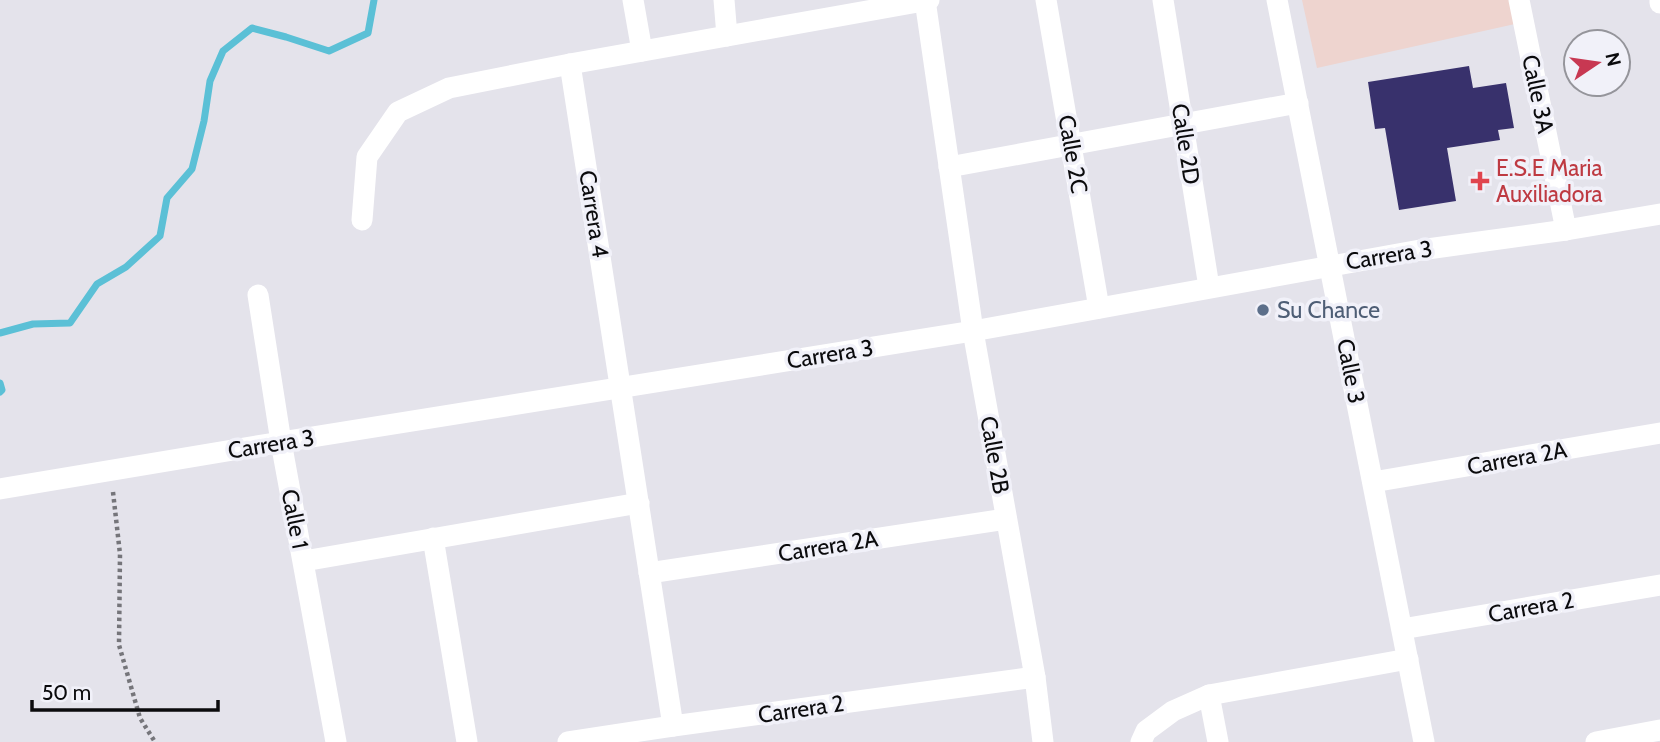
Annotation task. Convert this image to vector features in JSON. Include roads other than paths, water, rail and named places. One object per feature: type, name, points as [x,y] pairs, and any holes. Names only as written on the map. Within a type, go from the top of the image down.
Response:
[{"type":"street","points":[[633,0],[642,51]]},
{"type":"street","points":[[724,0],[727,36]]},
{"type":"street","points":[[362,220],[367,157],[398,112],[449,88],[727,36],[824,9],[927,0]]},
{"type":"street","name":"Calle 2B","points":[[927,0],[973,331],[1035,677],[1044,742]]},
{"type":"street","name":"Calle 2C","points":[[1046,0],[1099,308]]},
{"type":"street","name":"Calle 2D","points":[[1163,0],[1209,287]]},
{"type":"street","name":"Calle 3","points":[[1277,0],[1424,742]]},
{"type":"street","name":"Calle 3A","points":[[1519,0],[1566,230]]},
{"type":"street","name":"Carrera 4","points":[[570,64],[673,726]]},
{"type":"street","points":[[949,167],[1298,103]]},
{"type":"street","name":"Carrera 3","points":[[0,489],[973,331],[1420,250],[1660,214]]},
{"type":"street","name":"Calle 1","points":[[258,295],[281,442],[335,742]]},
{"type":"street","name":"Carrera 2A","points":[[1373,482],[1660,433]]},
{"type":"street","points":[[303,561],[639,503]]},
{"type":"street","name":"Carrera 2A","points":[[649,573],[1006,519]]},
{"type":"street","points":[[433,538],[467,742]]},
{"type":"street","name":"Carrera 2","points":[[1402,629],[1660,585]]},
{"type":"street","points":[[1141,742],[1146,731],[1173,711],[1209,695],[1408,659]]},
{"type":"street","name":"Carrera 2","points":[[568,742],[1035,677]]},
{"type":"street","points":[[1209,695],[1218,742]]},
{"type":"street","points":[[1596,742],[1660,730]]},
{"type":"waterway","points":[[0,333],[33,324],[70,323],[97,284],[126,267],[160,236],[167,198],[192,169],[204,121],[210,81],[223,51],[252,28],[329,51],[368,33],[374,0]]},
{"type":"waterway","points":[[0,383],[0,392]]},
{"type":"place","name":"E.S.E Maria Auxiliadora","points":[[1480,181]]},
{"type":"place","name":"Su Chance","points":[[1263,310]]}]
